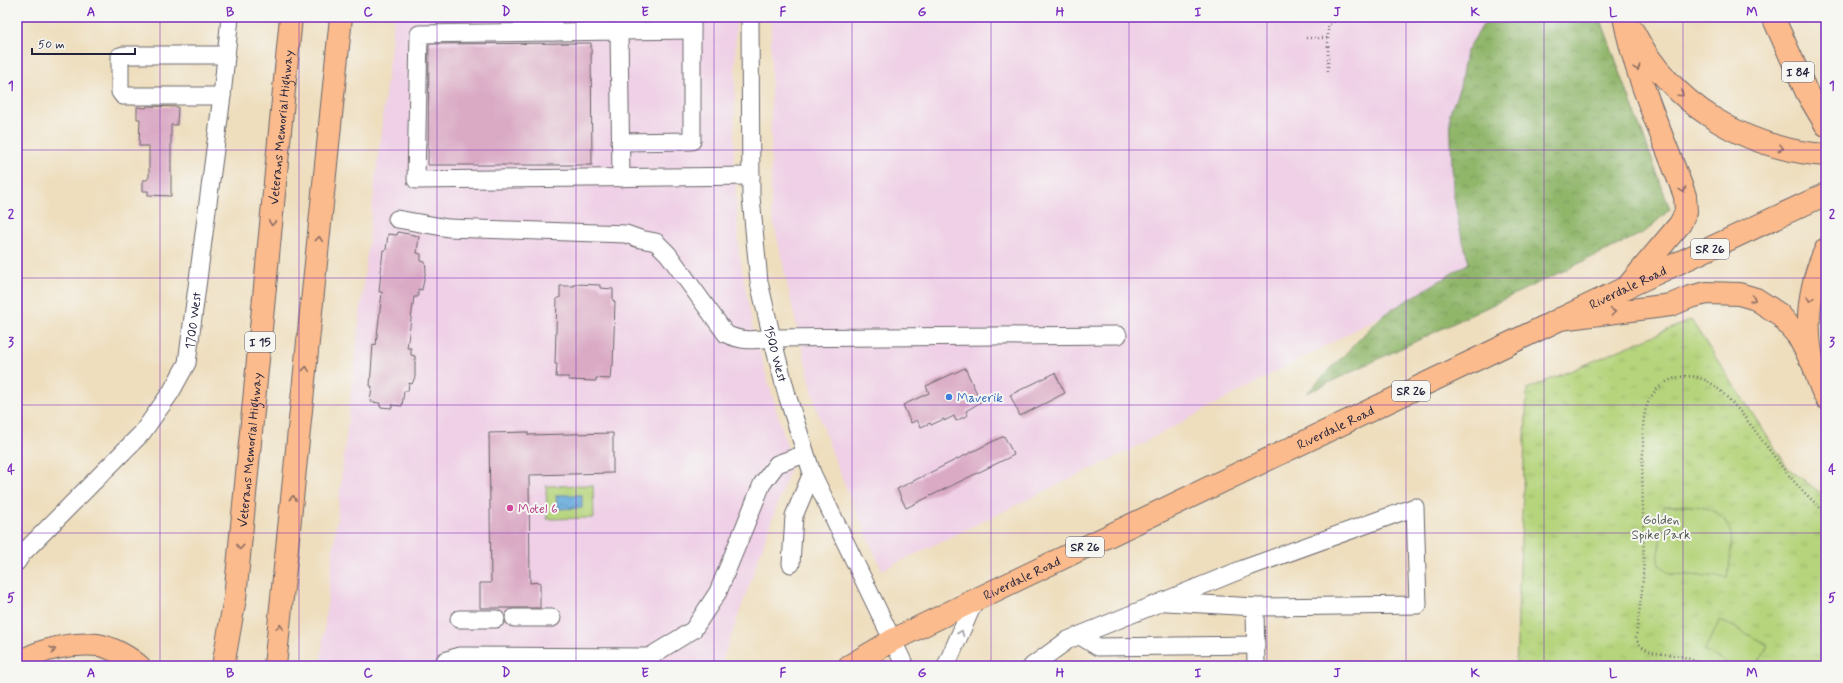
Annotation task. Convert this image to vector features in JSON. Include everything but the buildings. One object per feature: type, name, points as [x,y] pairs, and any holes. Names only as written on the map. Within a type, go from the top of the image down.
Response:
[{"type":"main road","name":"Veterans Memorial Highway","points":[[223,666],[235,598],[292,17]]},
{"type":"main road","points":[[275,666],[341,17]]},
{"type":"main road","points":[[1625,17],[1644,50],[1659,70],[1684,97],[1704,112],[1728,127],[1756,140],[1782,148],[1822,154]]},
{"type":"main road","points":[[1625,17],[1632,55],[1685,196],[1687,206],[1680,224],[1626,287]]},
{"type":"main road","name":"I 84","points":[[1773,17],[1807,93],[1826,125]]},
{"type":"main road","name":"Riverdale Road","points":[[849,666],[894,640],[975,600],[1626,287],[1825,195]]},
{"type":"main road","points":[[1814,366],[1808,332],[1809,304],[1815,277],[1826,249]]},
{"type":"main road","points":[[1560,319],[1670,305],[1703,294],[1722,292],[1739,294],[1756,299],[1779,314],[1798,336],[1814,366],[1826,398]]},
{"type":"main road","points":[[17,664],[29,656],[63,647],[99,645],[129,657],[139,666]]},
{"type":"street","name":"1700 West","points":[[17,562],[22,554],[142,433],[171,392],[187,363],[222,96],[230,17]]},
{"type":"street","name":"1500 West","points":[[750,17],[751,197],[759,282],[772,338],[786,395],[812,473],[852,559],[894,640],[905,666]]},
{"type":"street","points":[[620,142],[692,141],[692,24],[619,31],[553,25],[419,34],[416,180],[751,176]]},
{"type":"street","points":[[619,31],[621,178]]},
{"type":"street","points":[[222,96],[123,96],[120,92],[120,56],[185,54],[226,55]]},
{"type":"street","points":[[397,219],[448,228],[626,234],[640,239],[656,242],[668,254],[726,334],[736,339],[746,341],[772,338],[1118,335]]},
{"type":"street","points":[[444,666],[445,661],[459,656],[552,662],[649,657],[693,630],[718,592],[762,484],[777,464],[805,454]]},
{"type":"street","points":[[791,564],[794,516],[812,473]]},
{"type":"street","points":[[1032,666],[1068,640],[1243,569],[1415,507],[1418,605],[1255,607],[1163,602]]},
{"type":"street","points":[[946,666],[975,600]]},
{"type":"street","points":[[1255,607],[1256,666]]},
{"type":"street","points":[[459,619],[496,618]]},
{"type":"street","points":[[514,618],[552,618]]},
{"type":"street","points":[[1080,636],[1098,647],[1256,646]]},
{"type":"path","points":[[1328,71],[1328,25],[1342,17]]},
{"type":"path","points":[[1306,38],[1328,38]]},
{"type":"path","points":[[1708,666],[1682,656],[1648,651],[1640,646],[1636,638],[1643,578],[1642,475],[1644,422],[1647,406],[1652,394],[1664,382],[1677,377],[1689,376],[1702,378],[1716,387],[1765,443],[1791,480],[1826,512]]},
{"type":"shaded area","points":[[394,17],[736,17],[734,159],[739,252],[753,329],[792,463],[721,665],[320,666]]},
{"type":"shaded area","points":[[771,17],[1488,17],[1466,52],[1460,87],[1450,113],[1453,191],[1460,230],[1469,263],[1383,315],[1124,453],[882,570],[838,469],[817,410],[771,210]]},
{"type":"green space","points":[[1488,17],[1600,17],[1670,209],[1645,232],[1307,393],[1383,315],[1469,263],[1460,230],[1453,191],[1450,113],[1460,87],[1466,52]]},
{"type":"green space","name":"Golden Spike Park","points":[[1691,320],[1788,468],[1826,497],[1826,666],[1516,666],[1527,389]]},
{"type":"green space","points":[[593,485],[594,518],[547,519],[546,486]]},
{"type":"green space","points":[[1664,506],[1694,506],[1713,511],[1720,516],[1726,523],[1731,534],[1728,577],[1670,574],[1658,563]]},
{"type":"green space","points":[[1720,620],[1768,645],[1757,666],[1733,666],[1704,651]]},
{"type":"water","points":[[556,495],[582,495],[582,508],[557,509]]},
{"type":"place","name":"Maverik","points":[[949,397]]},
{"type":"place","name":"Motel 6","points":[[510,508]]}]
